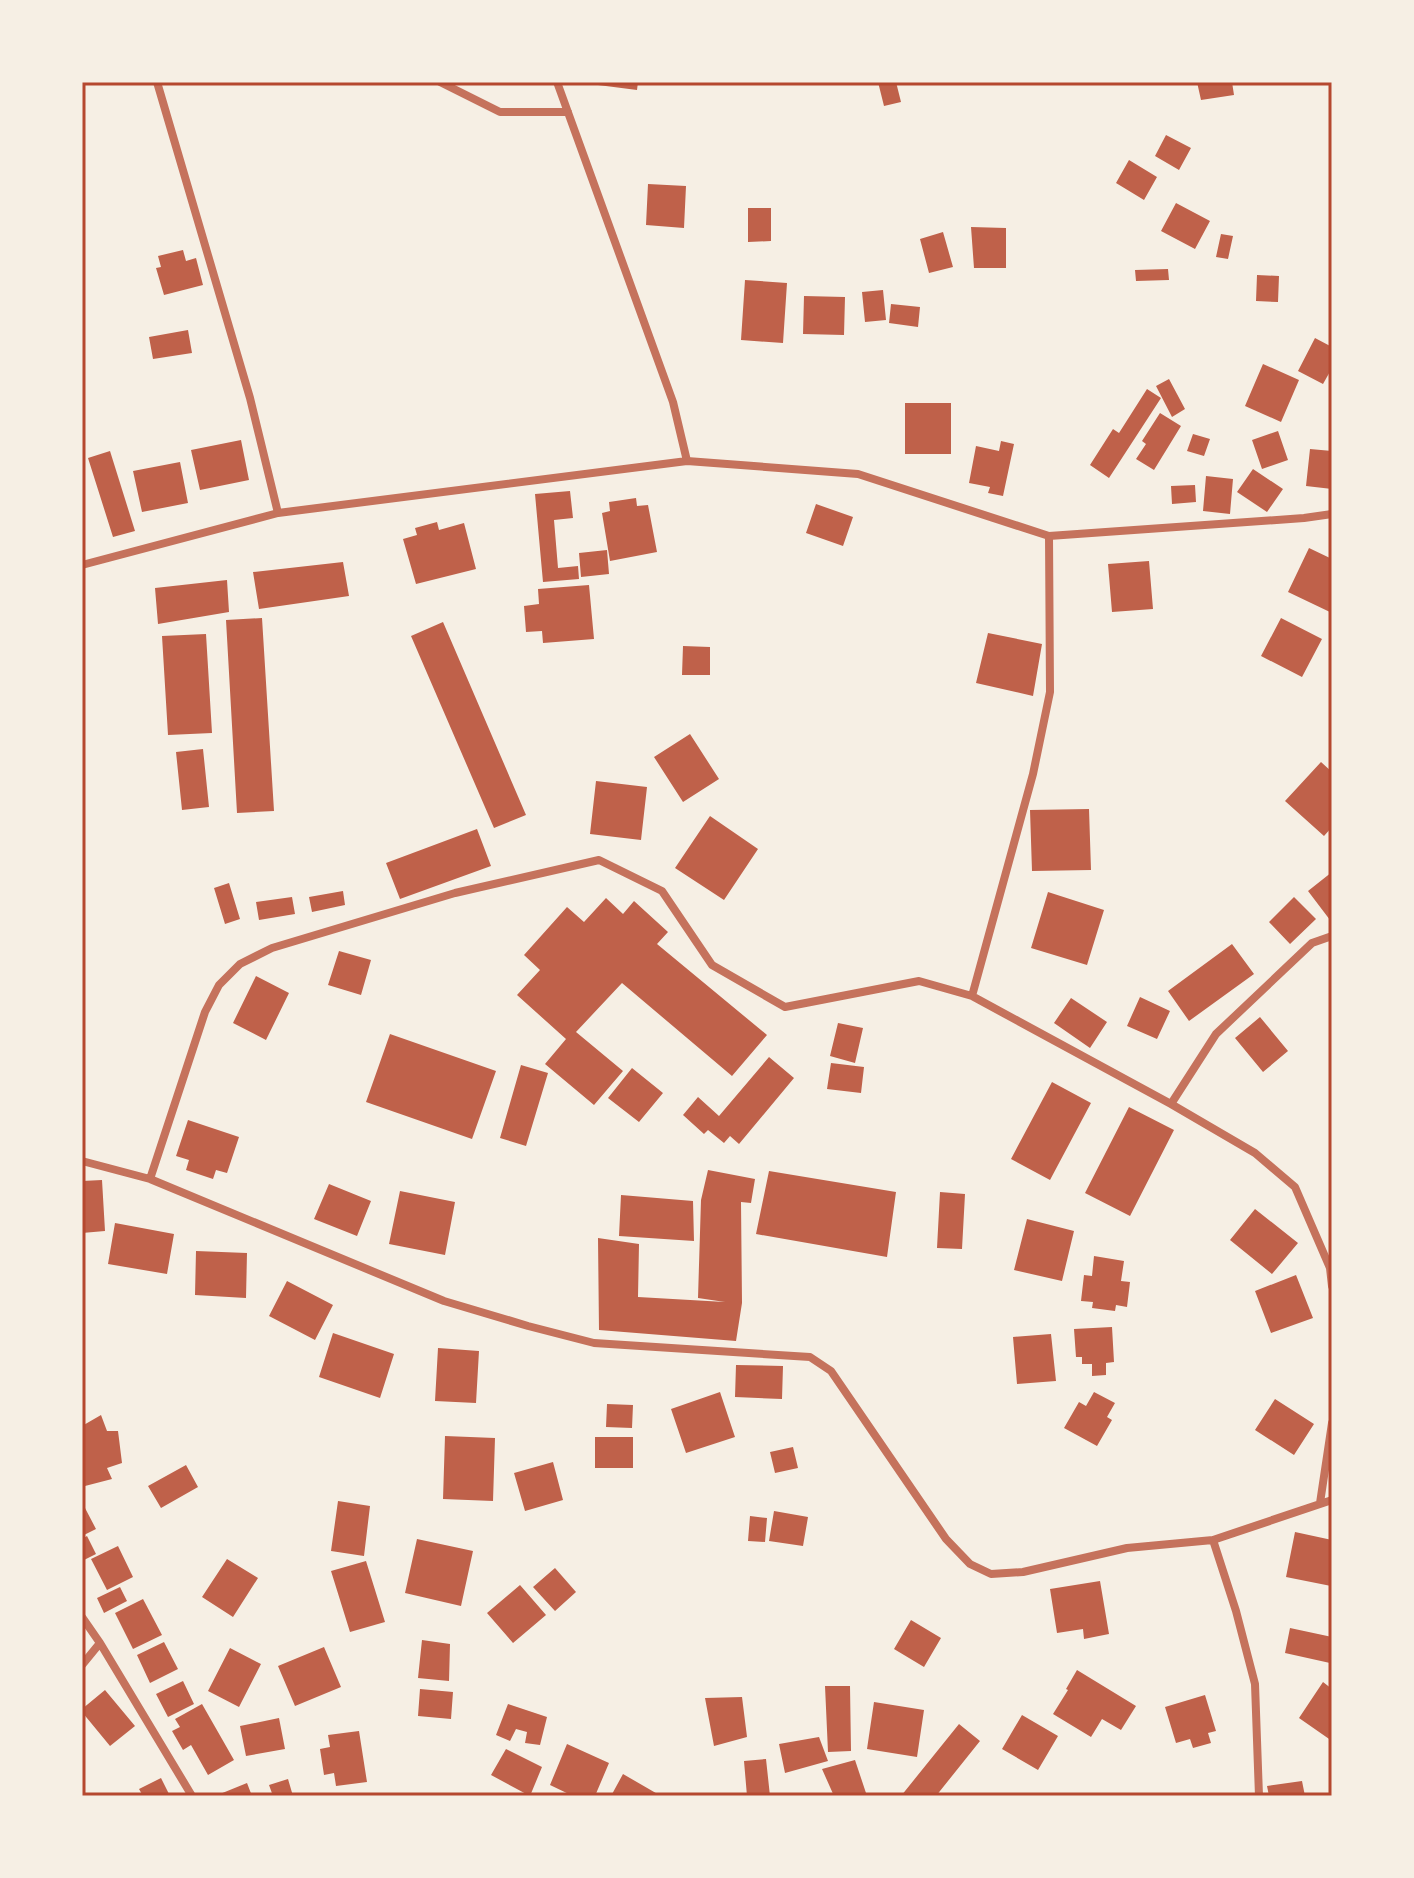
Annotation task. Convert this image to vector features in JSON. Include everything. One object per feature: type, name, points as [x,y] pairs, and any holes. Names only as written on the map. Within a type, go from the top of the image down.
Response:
[{"type":"street","points":[[157,82],[250,398],[278,513]]},
{"type":"street","points":[[440,82],[500,112],[568,112]]},
{"type":"street","points":[[557,82],[673,402],[687,461]]},
{"type":"street","points":[[82,565],[278,513],[687,461],[858,474],[1049,536],[1332,514]]},
{"type":"street","points":[[972,996],[1033,774],[1050,692],[1049,536]]},
{"type":"street","points":[[150,1179],[205,1012],[219,985],[240,964],[272,948],[455,893],[599,860],[662,891],[712,965],[785,1007],[919,981],[972,996],[1171,1104],[1255,1153],[1295,1187],[1330,1268],[1332,1286]]},
{"type":"street","points":[[1171,1104],[1216,1034],[1312,943],[1332,936]]},
{"type":"street","points":[[82,1161],[150,1179],[444,1301],[528,1326],[594,1343],[810,1357],[831,1371],[946,1539],[970,1564],[991,1574],[1023,1572],[1127,1548],[1213,1540],[1332,1500]]},
{"type":"street","points":[[1320,1503],[1332,1423]]},
{"type":"street","points":[[1213,1540],[1255,1684],[1259,1796]]},
{"type":"street","points":[[82,1617],[192,1796]]},
{"type":"street","points":[[82,1665],[100,1643]]},
{"type":"building","points":[[598,82],[638,82],[637,90],[598,85]]},
{"type":"building","points":[[878,82],[896,82],[901,102],[884,106]]},
{"type":"building","points":[[1197,82],[1232,82],[1234,95],[1201,100]]},
{"type":"building","points":[[1166,135],[1191,148],[1179,170],[1155,156]]},
{"type":"building","points":[[1129,160],[1157,177],[1144,200],[1116,183]]},
{"type":"building","points":[[648,184],[686,186],[684,228],[646,225]]},
{"type":"building","points":[[1176,203],[1210,221],[1195,249],[1161,231]]},
{"type":"building","points":[[748,208],[771,208],[771,241],[748,242]]},
{"type":"building","points":[[971,227],[1006,228],[1006,268],[974,268]]},
{"type":"building","points":[[943,232],[953,267],[929,273],[920,239]]},
{"type":"building","points":[[1221,234],[1233,236],[1228,259],[1216,257]]},
{"type":"building","points":[[183,250],[186,261],[196,258],[203,285],[164,295],[156,268],[161,267],[158,256]]},
{"type":"building","points":[[1168,269],[1169,280],[1136,281],[1135,270]]},
{"type":"building","points":[[1257,275],[1279,276],[1278,302],[1256,301]]},
{"type":"building","points":[[745,280],[787,283],[783,343],[741,340]]},
{"type":"building","points":[[883,290],[886,320],[865,322],[862,292]]},
{"type":"building","points":[[804,296],[845,297],[844,335],[803,334]]},
{"type":"building","points":[[891,304],[920,307],[918,327],[889,323]]},
{"type":"building","points":[[188,330],[192,353],[153,359],[149,337]]},
{"type":"building","points":[[1315,338],[1332,347],[1332,368],[1323,384],[1298,371]]},
{"type":"building","points":[[1263,364],[1299,380],[1281,422],[1245,406]]},
{"type":"building","points":[[1169,379],[1185,409],[1172,417],[1156,386]]},
{"type":"building","points":[[1147,389],[1161,398],[1109,478],[1090,465],[1113,429],[1119,433]]},
{"type":"building","points":[[905,403],[951,403],[951,454],[905,454]]},
{"type":"building","points":[[1160,413],[1181,426],[1154,470],[1136,459],[1146,444],[1142,441]]},
{"type":"building","points":[[1278,431],[1288,460],[1262,469],[1252,440]]},
{"type":"building","points":[[1193,434],[1210,439],[1204,456],[1187,451]]},
{"type":"building","points":[[241,440],[249,480],[200,490],[191,450]]},
{"type":"building","points":[[1001,441],[1014,444],[1003,496],[988,493],[990,487],[969,483],[976,446],[999,451]]},
{"type":"building","points":[[1310,449],[1332,451],[1332,489],[1306,486]]},
{"type":"building","points":[[110,451],[135,531],[113,537],[88,458]]},
{"type":"building","points":[[180,462],[188,503],[142,512],[133,471]]},
{"type":"building","points":[[1253,469],[1283,489],[1267,512],[1237,492]]},
{"type":"building","points":[[1206,476],[1233,479],[1230,514],[1203,511]]},
{"type":"building","points":[[1195,485],[1196,502],[1172,504],[1171,486]]},
{"type":"building","points":[[570,491],[573,518],[554,520],[558,568],[578,566],[579,579],[543,582],[535,494]]},
{"type":"building","points":[[636,498],[637,506],[648,505],[657,552],[610,561],[602,513],[610,511],[609,502]]},
{"type":"building","points":[[816,504],[853,517],[843,546],[806,533]]},
{"type":"building","points":[[437,522],[439,530],[464,523],[476,569],[416,584],[403,539],[417,535],[415,528]]},
{"type":"building","points":[[1309,548],[1332,559],[1332,613],[1288,592]]},
{"type":"building","points":[[607,550],[609,574],[581,577],[579,553]]},
{"type":"building","points":[[1149,561],[1153,609],[1112,612],[1108,564]]},
{"type":"building","points":[[343,562],[349,596],[259,609],[253,572]]},
{"type":"building","points":[[227,580],[229,612],[158,624],[155,588]]},
{"type":"building","points":[[589,585],[594,639],[543,643],[542,631],[526,632],[524,606],[539,604],[538,589]]},
{"type":"building","points":[[262,618],[274,811],[237,813],[226,620]]},
{"type":"building","points":[[1281,618],[1322,639],[1302,677],[1261,656]]},
{"type":"building","points":[[443,622],[526,815],[494,828],[411,636]]},
{"type":"building","points":[[988,633],[1042,644],[1033,696],[976,683]]},
{"type":"building","points":[[206,634],[212,733],[168,735],[162,636]]},
{"type":"building","points":[[683,646],[710,647],[710,675],[682,675]]},
{"type":"building","points":[[690,734],[719,779],[683,802],[654,757]]},
{"type":"building","points":[[203,749],[209,807],[182,810],[176,752]]},
{"type":"building","points":[[1321,762],[1332,772],[1332,827],[1324,836],[1285,801]]},
{"type":"building","points":[[596,781],[647,787],[641,840],[590,834]]},
{"type":"building","points":[[1089,809],[1091,870],[1032,871],[1030,810]]},
{"type":"building","points":[[710,816],[758,849],[724,900],[675,868]]},
{"type":"building","points":[[477,829],[491,866],[400,899],[386,863]]},
{"type":"building","points":[[1332,872],[1332,918],[1330,920],[1308,891]]},
{"type":"building","points":[[229,883],[240,919],[225,924],[214,888]]},
{"type":"building","points":[[343,891],[345,905],[312,912],[309,897]]},
{"type":"building","points":[[1048,892],[1104,910],[1087,965],[1031,948]]},
{"type":"building","points":[[292,897],[295,914],[259,920],[256,902]]},
{"type":"building","points":[[1294,897],[1316,919],[1290,944],[1269,922]]},
{"type":"building","points":[[606,898],[623,914],[634,901],[668,932],[657,944],[767,1035],[732,1076],[622,983],[576,1032],[623,1071],[594,1105],[545,1064],[566,1039],[517,995],[540,970],[524,955],[567,907],[584,922]]},
{"type":"building","points":[[1232,944],[1254,974],[1189,1021],[1168,991]]},
{"type":"building","points":[[339,951],[371,960],[361,995],[328,985]]},
{"type":"building","points":[[256,976],[289,993],[266,1040],[233,1023]]},
{"type":"building","points":[[1140,997],[1170,1011],[1157,1039],[1127,1026]]},
{"type":"building","points":[[1071,998],[1107,1022],[1090,1048],[1054,1023]]},
{"type":"building","points":[[1260,1017],[1288,1051],[1263,1072],[1235,1038]]},
{"type":"building","points":[[838,1023],[863,1028],[855,1063],[830,1056]]},
{"type":"building","points":[[390,1034],[496,1071],[472,1139],[366,1102]]},
{"type":"building","points":[[769,1057],[794,1078],[739,1144],[730,1136],[724,1143],[708,1130],[704,1134],[683,1115],[698,1097],[719,1116]]},
{"type":"building","points":[[831,1063],[864,1067],[861,1093],[827,1089]]},
{"type":"building","points":[[521,1065],[548,1073],[526,1146],[500,1138]]},
{"type":"building","points":[[632,1068],[663,1093],[639,1122],[608,1098]]},
{"type":"building","points":[[1052,1082],[1091,1103],[1050,1180],[1011,1159]]},
{"type":"building","points":[[1129,1107],[1174,1130],[1130,1216],[1085,1193]]},
{"type":"building","points":[[188,1120],[239,1137],[227,1173],[216,1170],[213,1179],[186,1170],[189,1160],[176,1156]]},
{"type":"building","points":[[708,1170],[755,1179],[751,1203],[741,1202],[742,1303],[736,1341],[599,1330],[598,1238],[639,1244],[638,1297],[725,1302],[698,1298],[701,1200]]},
{"type":"building","points":[[769,1171],[896,1192],[887,1257],[756,1234]]},
{"type":"building","points":[[102,1180],[105,1231],[82,1233],[82,1181]]},
{"type":"building","points":[[329,1184],[371,1201],[357,1236],[314,1219]]},
{"type":"building","points":[[400,1191],[455,1202],[445,1255],[389,1244]]},
{"type":"building","points":[[940,1192],[965,1194],[962,1249],[937,1248]]},
{"type":"building","points":[[621,1195],[693,1201],[694,1241],[619,1236]]},
{"type":"building","points":[[1255,1209],[1298,1243],[1272,1274],[1230,1240]]},
{"type":"building","points":[[1027,1219],[1074,1231],[1062,1281],[1014,1270]]},
{"type":"building","points":[[115,1223],[174,1234],[167,1274],[108,1264]]},
{"type":"building","points":[[196,1251],[247,1253],[246,1298],[195,1295]]},
{"type":"building","points":[[1094,1256],[1124,1261],[1121,1281],[1130,1282],[1127,1307],[1116,1305],[1115,1311],[1092,1308],[1093,1302],[1081,1301],[1084,1275],[1092,1276]]},
{"type":"building","points":[[1296,1275],[1313,1318],[1271,1333],[1255,1291]]},
{"type":"building","points":[[287,1281],[333,1305],[315,1340],[269,1316]]},
{"type":"building","points":[[1112,1327],[1114,1362],[1106,1363],[1106,1375],[1092,1376],[1092,1364],[1082,1364],[1082,1357],[1076,1357],[1074,1329]]},
{"type":"building","points":[[333,1333],[394,1354],[380,1398],[319,1377]]},
{"type":"building","points":[[1051,1334],[1056,1381],[1017,1384],[1013,1337]]},
{"type":"building","points":[[438,1348],[479,1351],[476,1403],[435,1401]]},
{"type":"building","points":[[736,1365],[783,1366],[782,1399],[735,1397]]},
{"type":"building","points":[[720,1392],[735,1437],[686,1453],[671,1409]]},
{"type":"building","points":[[1094,1392],[1115,1403],[1107,1417],[1112,1420],[1097,1446],[1064,1428],[1079,1402],[1086,1406]]},
{"type":"building","points":[[1275,1399],[1314,1424],[1294,1455],[1255,1430]]},
{"type":"building","points":[[607,1404],[633,1405],[632,1428],[606,1427]]},
{"type":"building","points":[[101,1415],[107,1431],[118,1431],[122,1463],[107,1468],[112,1479],[85,1486],[82,1479],[82,1426]]},
{"type":"building","points":[[445,1436],[495,1438],[493,1501],[443,1499]]},
{"type":"building","points":[[595,1437],[633,1437],[633,1468],[595,1468]]},
{"type":"building","points":[[793,1447],[798,1468],[775,1473],[770,1452]]},
{"type":"building","points":[[553,1462],[563,1500],[525,1511],[514,1473]]},
{"type":"building","points":[[186,1465],[198,1487],[161,1508],[148,1486]]},
{"type":"building","points":[[338,1501],[370,1506],[364,1556],[331,1551]]},
{"type":"building","points":[[85,1508],[96,1529],[82,1536],[82,1510]]},
{"type":"building","points":[[774,1511],[808,1517],[803,1546],[769,1541]]},
{"type":"building","points":[[750,1516],[767,1518],[765,1542],[748,1541]]},
{"type":"building","points":[[1295,1532],[1332,1540],[1331,1586],[1286,1577]]},
{"type":"building","points":[[87,1536],[96,1554],[82,1561],[82,1539]]},
{"type":"building","points":[[417,1539],[473,1551],[461,1606],[405,1593]]},
{"type":"building","points":[[118,1546],[133,1577],[107,1590],[91,1559]]},
{"type":"building","points":[[227,1559],[258,1578],[233,1617],[202,1597]]},
{"type":"building","points":[[366,1561],[385,1622],[350,1632],[331,1571]]},
{"type":"building","points":[[555,1568],[576,1592],[555,1611],[533,1587]]},
{"type":"building","points":[[1100,1581],[1109,1634],[1084,1639],[1083,1629],[1057,1633],[1050,1589]]},
{"type":"building","points":[[520,1585],[546,1615],[513,1643],[487,1613]]},
{"type":"building","points":[[120,1587],[127,1601],[104,1613],[97,1598]]},
{"type":"building","points":[[143,1599],[162,1635],[133,1649],[115,1613]]},
{"type":"building","points":[[911,1620],[941,1638],[924,1667],[894,1649]]},
{"type":"building","points":[[1290,1628],[1332,1637],[1330,1663],[1285,1653]]},
{"type":"building","points":[[422,1640],[450,1644],[449,1681],[418,1678]]},
{"type":"building","points":[[164,1642],[178,1669],[150,1683],[137,1655]]},
{"type":"building","points":[[324,1647],[341,1687],[295,1706],[278,1666]]},
{"type":"building","points":[[230,1648],[261,1664],[239,1707],[208,1691]]},
{"type":"building","points":[[1077,1670],[1136,1706],[1121,1730],[1102,1719],[1091,1737],[1053,1714]]},
{"type":"building","points":[[183,1681],[194,1704],[168,1717],[156,1694]]},
{"type":"building","points":[[1323,1682],[1332,1689],[1332,1741],[1299,1718]]},
{"type":"building","points":[[825,1686],[850,1686],[851,1751],[828,1752]]},
{"type":"building","points":[[420,1689],[453,1692],[451,1719],[418,1716]]},
{"type":"building","points":[[105,1690],[135,1726],[110,1746],[82,1712]]},
{"type":"building","points":[[1205,1695],[1216,1731],[1208,1733],[1211,1743],[1193,1748],[1190,1739],[1176,1743],[1165,1707]]},
{"type":"building","points":[[742,1697],[747,1737],[714,1746],[705,1698]]},
{"type":"building","points":[[874,1702],[924,1710],[917,1757],[867,1749]]},
{"type":"building","points":[[202,1704],[234,1760],[208,1775],[191,1745],[183,1750],[172,1731],[180,1727],[175,1719]]},
{"type":"building","points":[[508,1704],[547,1717],[540,1745],[525,1743],[527,1732],[516,1729],[510,1741],[496,1735]]},
{"type":"building","points":[[1022,1715],[1058,1736],[1038,1770],[1002,1749]]},
{"type":"building","points":[[279,1718],[285,1749],[246,1756],[240,1726]]},
{"type":"building","points":[[959,1724],[980,1741],[936,1796],[901,1796]]},
{"type":"building","points":[[359,1731],[367,1782],[336,1786],[334,1773],[324,1775],[320,1749],[330,1747],[328,1735]]},
{"type":"building","points":[[819,1737],[828,1761],[785,1773],[779,1744]]},
{"type":"building","points":[[567,1744],[609,1763],[595,1796],[573,1796],[550,1785]]},
{"type":"building","points":[[506,1749],[542,1767],[530,1796],[491,1775]]},
{"type":"building","points":[[766,1759],[770,1796],[747,1796],[744,1761]]},
{"type":"building","points":[[855,1760],[867,1796],[834,1796],[822,1769]]},
{"type":"building","points":[[623,1774],[661,1796],[611,1796]]},
{"type":"building","points":[[161,1778],[170,1796],[143,1796],[139,1789]]},
{"type":"building","points":[[288,1779],[293,1796],[273,1796],[269,1785]]},
{"type":"building","points":[[1302,1781],[1305,1796],[1269,1796],[1267,1786]]},
{"type":"building","points":[[247,1783],[252,1796],[215,1796]]}]
